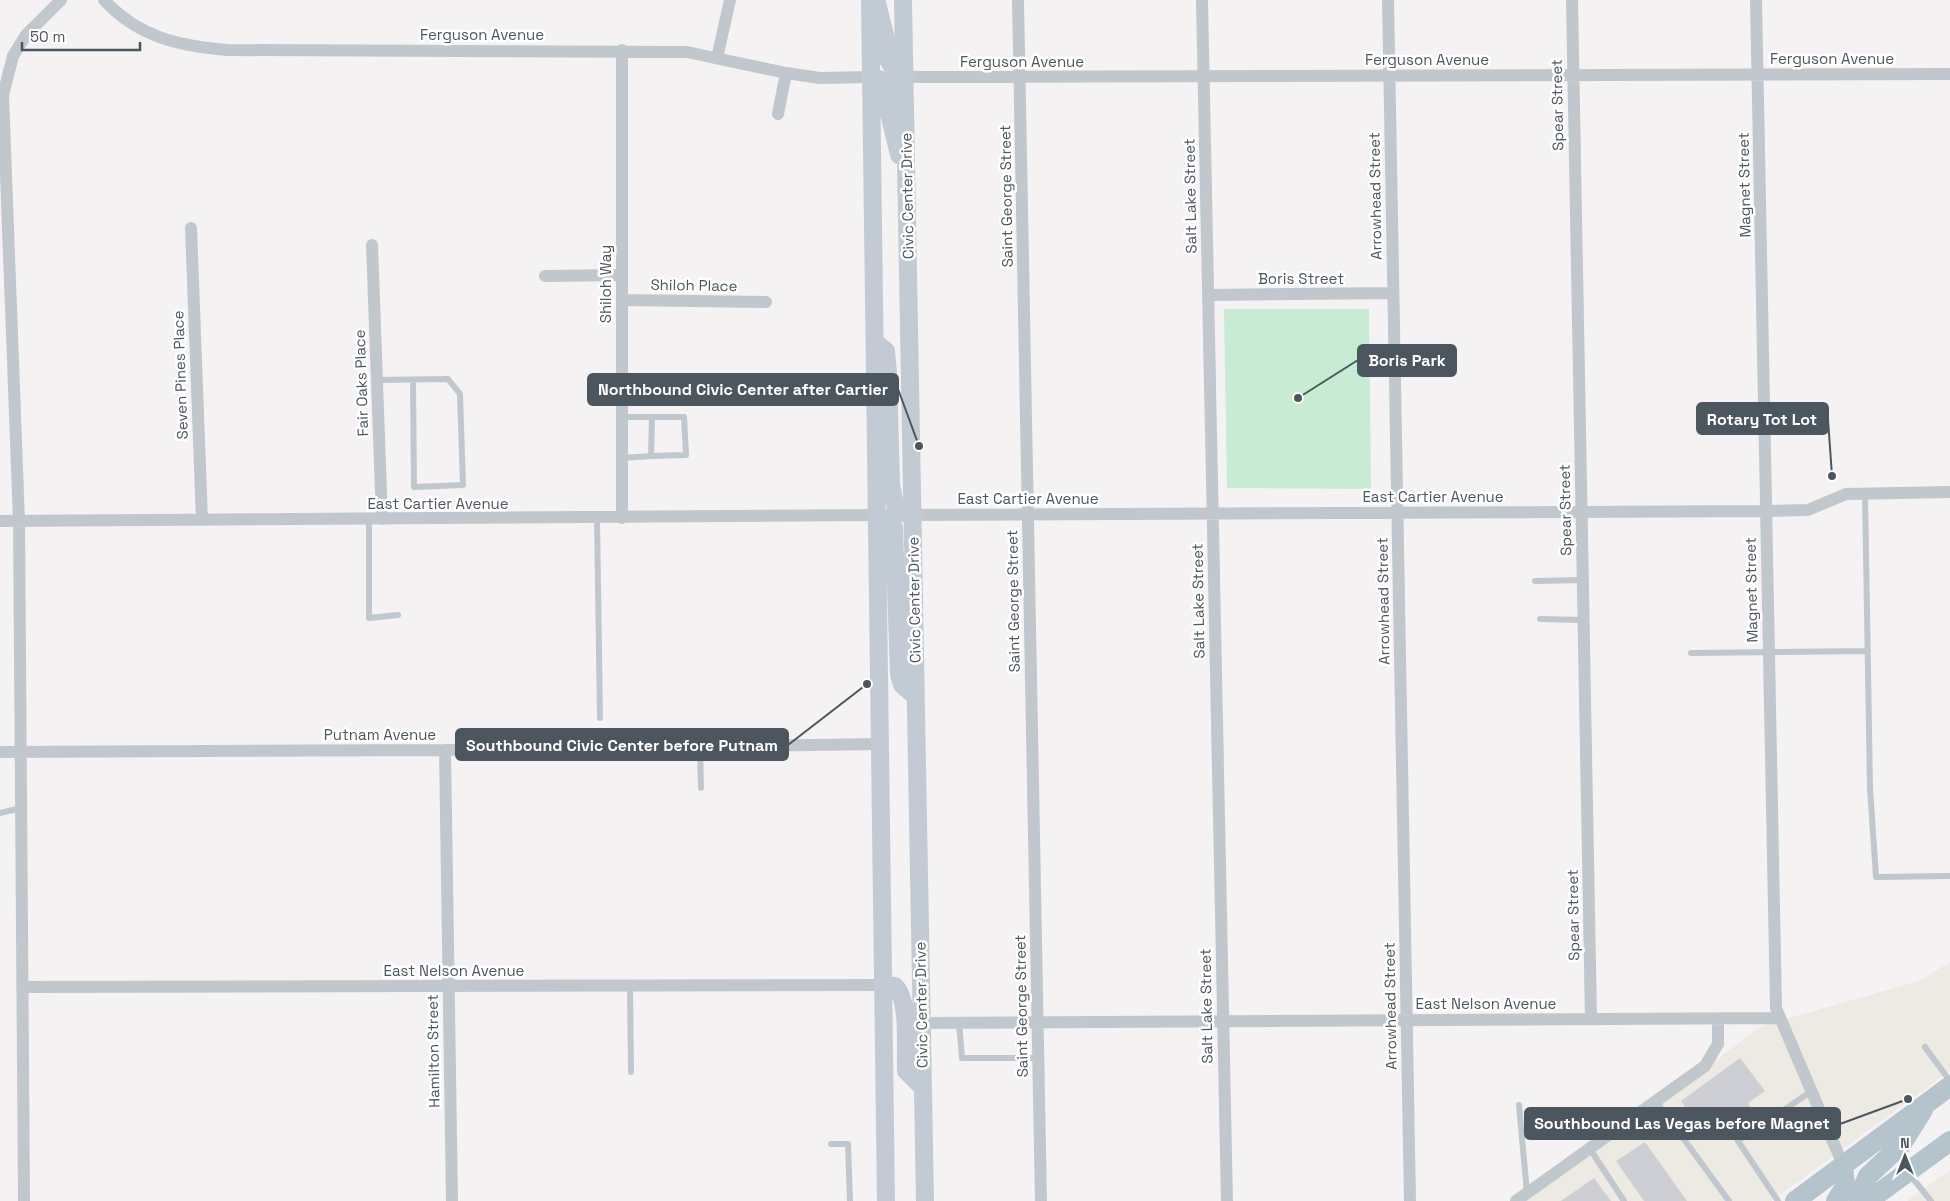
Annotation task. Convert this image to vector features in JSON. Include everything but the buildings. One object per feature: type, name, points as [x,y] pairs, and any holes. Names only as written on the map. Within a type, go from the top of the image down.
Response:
[{"type":"main road","points":[[870,0],[876,515],[885,985],[886,1201]]},
{"type":"main road","points":[[876,0],[886,39],[887,58],[897,75],[905,77]]},
{"type":"main road","name":"Civic Center Drive","points":[[903,0],[925,1201]]},
{"type":"main road","points":[[872,77],[882,80],[888,87],[888,109],[907,192]]},
{"type":"main road","points":[[874,341],[886,351],[891,485],[895,504],[900,512],[912,515]]},
{"type":"main road","points":[[876,515],[891,519],[894,528],[899,674],[902,685],[915,696]]},
{"type":"main road","points":[[885,985],[895,986],[901,992],[904,1006],[906,1071],[923,1088]]},
{"type":"main road","points":[[1795,1201],[1950,1086]]},
{"type":"main road","points":[[1859,1201],[1858,1198],[1868,1176],[1902,1145],[1928,1102]]},
{"type":"main road","points":[[1868,1201],[1950,1141]]},
{"type":"main road","points":[[1836,1201],[1845,1187],[1843,1165]]},
{"type":"street","points":[[24,1201],[19,521],[2,158],[3,95],[13,56],[26,35],[61,0]]},
{"type":"street","name":"Ferguson Avenue","points":[[104,0],[114,10],[149,33],[188,47],[687,52],[786,73],[820,78],[872,77]]},
{"type":"street","points":[[717,58],[730,0]]},
{"type":"street","name":"Saint George Street","points":[[1018,0],[1041,1201]]},
{"type":"street","name":"Salt Lake Street","points":[[1202,0],[1227,1201]]},
{"type":"street","name":"Arrowhead Street","points":[[1388,0],[1410,1201]]},
{"type":"street","name":"Spear Street","points":[[1572,0],[1591,1019]]},
{"type":"street","name":"Magnet Street","points":[[1756,0],[1776,1008],[1843,1165]]},
{"type":"street","name":"Shiloh Way","points":[[622,50],[622,518]]},
{"type":"street","points":[[778,114],[786,73]]},
{"type":"street","name":"Ferguson Avenue","points":[[905,77],[1950,74]]},
{"type":"street","name":"Seven Pines Place","points":[[191,228],[202,520]]},
{"type":"street","name":"Fair Oaks Place","points":[[372,245],[377,380],[375,519]]},
{"type":"street","points":[[545,276],[622,275]]},
{"type":"street","name":"Boris Street","points":[[1208,295],[1393,294]]},
{"type":"street","name":"Shiloh Place","points":[[622,300],[766,302]]},
{"type":"street","name":"East Cartier Avenue","points":[[912,515],[1766,511],[1808,510],[1846,494],[1950,492]]},
{"type":"street","name":"East Cartier Avenue","points":[[0,521],[876,515]]},
{"type":"street","name":"Putnam Avenue","points":[[0,752],[445,750],[881,744]]},
{"type":"street","name":"Hamilton Street","points":[[445,750],[452,1201]]},
{"type":"street","name":"East Nelson Avenue","points":[[23,987],[885,985]]},
{"type":"street","points":[[1522,1197],[1705,1066],[1718,1044],[1718,1018]]},
{"type":"street","name":"East Nelson Avenue","points":[[922,1023],[1780,1018]]},
{"type":"lane","points":[[377,380],[448,379],[460,394],[463,485],[414,487],[413,380]]},
{"type":"lane","points":[[622,417],[684,417],[686,455],[622,458]]},
{"type":"lane","points":[[651,456],[652,417]]},
{"type":"lane","points":[[1865,494],[1870,788],[1876,877],[1950,876]]},
{"type":"lane","points":[[597,518],[600,718]]},
{"type":"lane","points":[[375,519],[369,618],[398,616]]},
{"type":"lane","points":[[1535,581],[1583,580]]},
{"type":"lane","points":[[1540,619],[1584,620]]},
{"type":"lane","points":[[1691,653],[1868,651]]},
{"type":"lane","points":[[700,747],[701,788]]},
{"type":"lane","points":[[0,812],[22,808]]},
{"type":"lane","points":[[630,986],[632,1072]]},
{"type":"lane","points":[[959,1022],[962,1058],[1038,1058]]},
{"type":"lane","points":[[1925,1047],[1950,1081]]},
{"type":"lane","points":[[1778,1201],[1738,1141],[1812,1091]]},
{"type":"lane","points":[[1656,1101],[1729,1201]]},
{"type":"lane","points":[[1519,1106],[1522,1197]]},
{"type":"lane","points":[[831,1144],[848,1144],[850,1201]]},
{"type":"lane","points":[[1590,1149],[1624,1201]]},
{"type":"lane","points":[[1908,1172],[1931,1201]]},
{"type":"shaded area","points":[[1950,962],[1950,1071],[1771,1201],[1526,1201],[1762,1026],[1919,981]]},
{"type":"shaded area","points":[[1950,1170],[1950,1201],[1907,1201]]},
{"type":"green space","points":[[1224,309],[1369,309],[1371,489],[1227,488]]},
{"type":"place","name":"Boris Park","points":[[1298,398]]},
{"type":"place","name":"Northbound Civic Center after Cartier","points":[[919,446]]},
{"type":"place","name":"Rotary Tot Lot","points":[[1832,476]]},
{"type":"place","name":"Southbound Civic Center before Putnam","points":[[867,684]]},
{"type":"place","name":"Southbound Las Vegas before Magnet","points":[[1908,1099]]}]
